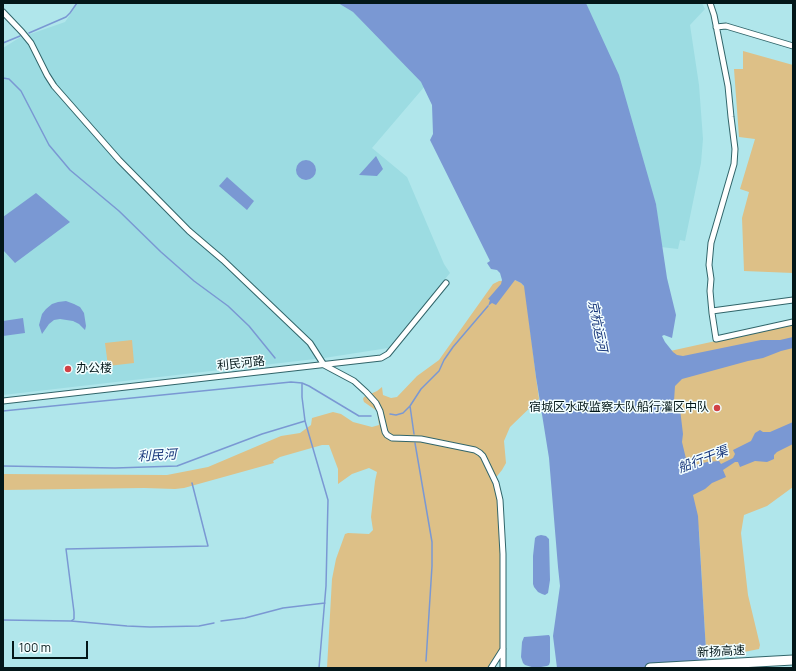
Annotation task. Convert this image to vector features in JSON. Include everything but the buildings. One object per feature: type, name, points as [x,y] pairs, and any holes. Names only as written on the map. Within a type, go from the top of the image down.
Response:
[{"type":"highway","name":"新扬高速","points":[[650,668],[793,660]]},
{"type":"street","points":[[710,3],[714,15],[730,94],[735,156],[711,243],[709,269],[710,291],[716,339],[793,322]]},
{"type":"street","points":[[3,12],[30,43],[54,86],[119,160],[189,231],[229,266],[310,343],[324,364],[354,381],[376,403],[387,435],[392,438],[421,439],[475,450],[483,456],[496,483],[500,500],[503,554],[504,668]]},
{"type":"street","points":[[716,27],[726,26],[793,46]]},
{"type":"street","name":"利民河路","points":[[3,401],[381,358],[388,354],[446,282]]},
{"type":"street","points":[[712,311],[793,300]]},
{"type":"street","points":[[491,668],[503,649]]},
{"type":"shaded area","points":[[78,3],[338,3],[353,12],[425,86],[372,148],[407,177],[444,264],[450,273],[388,348],[324,358],[3,395],[3,48],[19,38],[65,22]]},
{"type":"shaded area","points":[[586,3],[702,3],[705,9],[690,25],[699,85],[703,139],[701,163],[685,241],[680,240],[678,249],[661,247],[656,204]]},
{"type":"shaded area","points":[[743,51],[793,65],[793,273],[744,271],[742,218],[749,192],[740,189],[755,139],[739,137],[734,69],[743,69]]},
{"type":"shaded area","points":[[515,280],[525,287],[539,399],[510,427],[504,441],[506,463],[494,480],[503,519],[506,558],[506,650],[494,668],[327,668],[332,579],[336,559],[345,534],[369,534],[373,530],[371,517],[377,472],[369,468],[352,474],[338,484],[338,469],[329,445],[322,445],[280,457],[273,461],[274,463],[184,488],[3,490],[3,474],[167,475],[208,467],[281,436],[300,433],[311,425],[312,418],[333,412],[341,414],[353,422],[372,427],[379,425],[377,411],[364,402],[364,397],[382,387],[383,395],[391,398],[397,397],[417,376],[439,360],[493,284],[499,281]]},
{"type":"shaded area","points":[[793,324],[793,487],[767,506],[744,515],[741,533],[748,595],[760,645],[759,649],[729,654],[706,652],[699,531],[661,353]]},
{"type":"shaded area","points":[[132,340],[134,363],[108,366],[105,343]]},
{"type":"water","name":"京杭运河","points":[[338,3],[586,3],[619,75],[656,204],[667,278],[676,315],[672,338],[664,335],[662,336],[665,342],[673,352],[677,355],[683,356],[761,340],[780,340],[793,337],[793,348],[763,358],[682,379],[675,386],[674,401],[680,409],[683,434],[682,442],[688,467],[707,462],[719,461],[721,464],[733,458],[735,454],[733,450],[751,441],[755,433],[760,430],[763,432],[770,432],[793,422],[793,444],[777,452],[774,455],[774,459],[767,462],[755,461],[740,467],[738,462],[735,462],[723,470],[726,477],[712,483],[705,489],[693,495],[698,516],[707,668],[557,668],[553,636],[560,586],[549,458],[536,377],[524,286],[515,280],[496,305],[492,303],[488,306],[490,300],[488,299],[501,284],[502,280],[500,273],[497,270],[491,269],[487,263],[490,261],[430,140],[433,134],[432,105],[421,82],[353,12]]},
{"type":"water","points":[[376,156],[383,169],[377,176],[359,175]]},
{"type":"water","points":[[306,160],[313,163],[316,170],[313,177],[306,180],[299,177],[296,170],[299,163]]},
{"type":"water","points":[[227,177],[254,201],[247,210],[219,186]]},
{"type":"water","points":[[36,193],[70,222],[15,263],[3,250],[3,217]]},
{"type":"water","points":[[66,301],[80,307],[84,313],[86,326],[85,330],[73,321],[60,319],[54,320],[49,324],[42,334],[39,325],[42,314],[52,304]]},
{"type":"water","points":[[23,318],[25,333],[3,336],[3,321]]},
{"type":"water","points":[[541,535],[546,536],[549,539],[550,580],[548,593],[545,595],[538,592],[533,584],[533,556],[535,538]]},
{"type":"water","points":[[549,635],[549,665],[535,668],[525,665],[521,657],[522,642],[524,637]]},
{"type":"waterway","points":[[29,33],[66,17],[77,3]]},
{"type":"waterway","points":[[3,43],[20,36]]},
{"type":"waterway","points":[[3,78],[9,79],[21,91],[49,145],[70,170],[119,211],[161,252],[194,281],[228,306],[249,326],[275,358]]},
{"type":"waterway","points":[[390,414],[396,415],[403,413],[410,406],[421,389],[439,371],[444,360],[453,347],[488,306]]},
{"type":"waterway","points":[[3,411],[291,382],[302,383],[309,386],[359,416],[371,416]]},
{"type":"waterway","points":[[302,384],[305,421],[328,500],[326,586],[319,668]]},
{"type":"waterway","points":[[410,406],[414,434]]},
{"type":"waterway","name":"利民河","points":[[3,466],[115,468],[177,466],[262,434],[305,421]]},
{"type":"waterway","points":[[415,443],[432,542],[432,566],[426,661]]},
{"type":"waterway","points":[[71,621],[74,619],[74,612],[66,549],[208,546],[192,483]]},
{"type":"waterway","points":[[221,621],[245,618],[283,608],[325,603]]},
{"type":"waterway","points":[[3,620],[71,621],[150,627],[199,626],[214,623]]},
{"type":"place","name":"办公楼","points":[[68,369]]},
{"type":"place","name":"宿城区水政监察大队船行灌区中队","points":[[717,408]]},
{"type":"water label","name":"船行干渠","points":[[703,460]]}]
